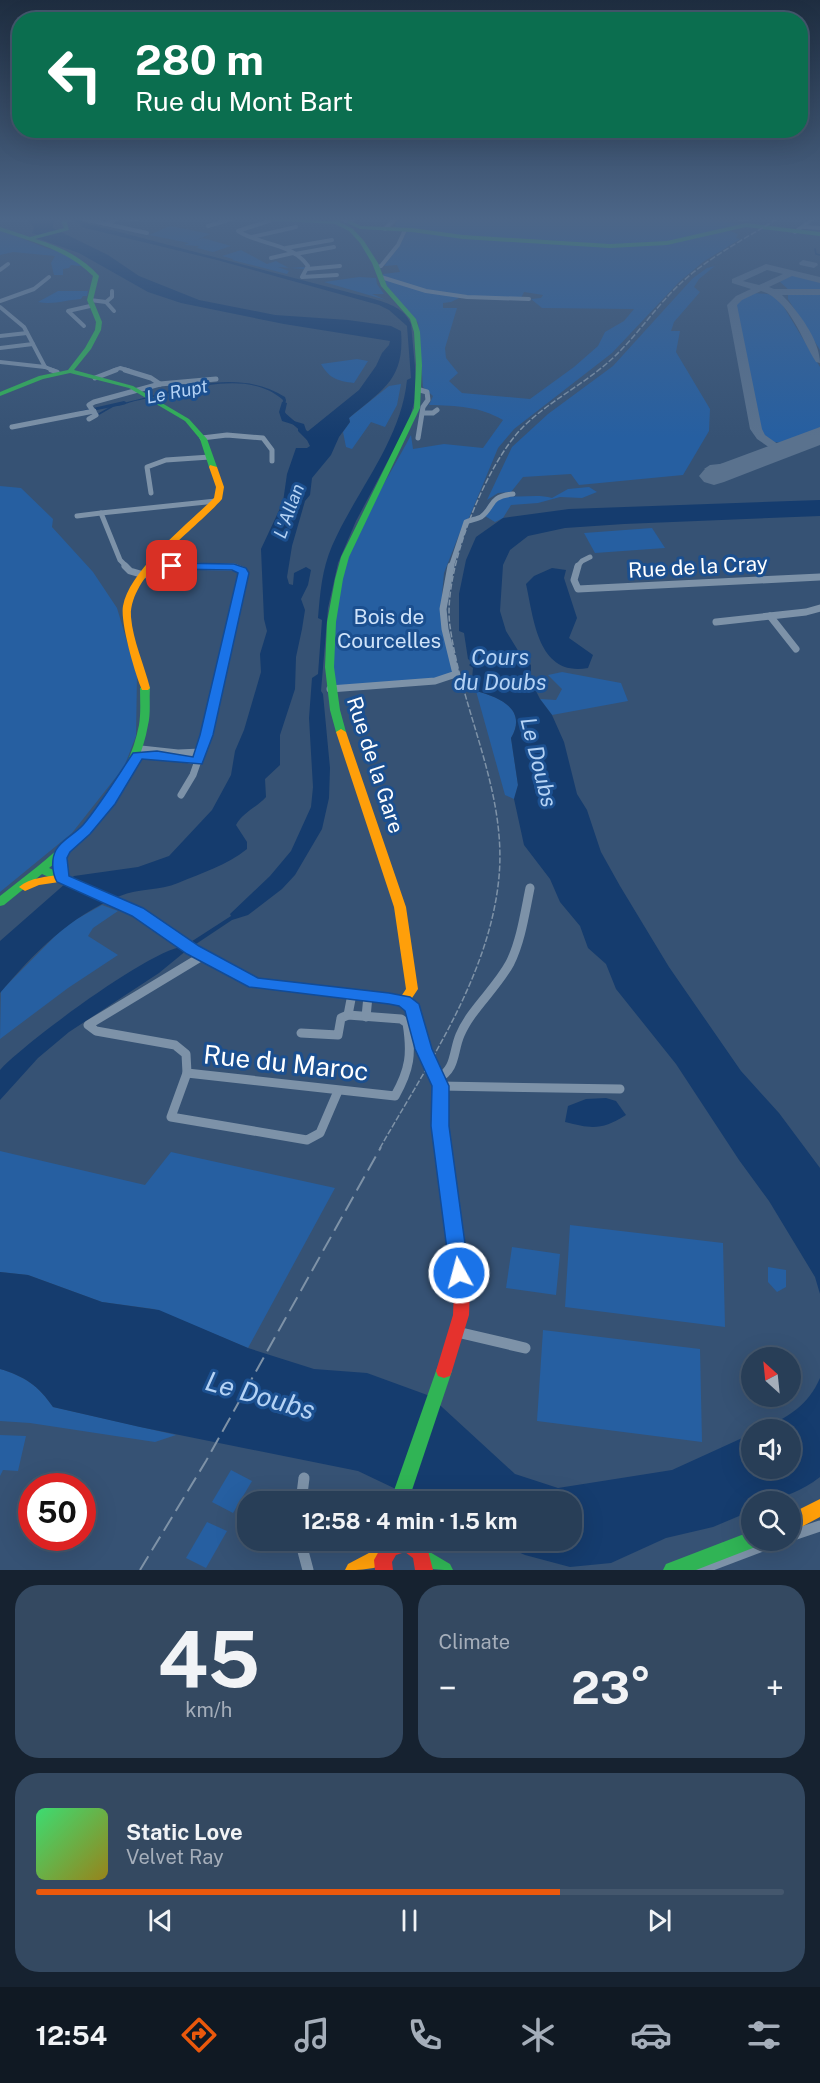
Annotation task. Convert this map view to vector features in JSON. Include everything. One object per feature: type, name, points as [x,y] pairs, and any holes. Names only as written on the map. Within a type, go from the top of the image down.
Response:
[{"type":"main road","points":[[70,372],[81,361],[99,329],[99,322],[90,303],[93,291]]},
{"type":"main road","name":"Rue de la Gare","points":[[388,291],[415,323],[421,409],[345,557],[338,581],[329,643],[330,689],[338,723],[400,907],[412,989],[404,1001]]},
{"type":"main road","points":[[0,394],[57,372],[70,372],[135,389],[187,420],[202,438],[219,488],[216,501],[144,575],[129,597],[126,612],[145,689],[146,703],[139,752],[110,801],[85,831],[0,903]]},
{"type":"main road","points":[[63,850],[60,858],[63,879]]},
{"type":"main road","points":[[41,869],[137,912],[193,950],[238,976],[255,983],[404,1001],[413,1008],[423,1049],[439,1082],[440,1126],[462,1290],[461,1315],[457,1332],[403,1491]]},
{"type":"main road","points":[[0,903],[37,882],[63,879]]},
{"type":"main road","points":[[801,1519],[820,1508]]},
{"type":"main road","points":[[801,1521],[820,1515]]},
{"type":"main road","points":[[672,1570],[741,1544]]},
{"type":"main road","points":[[354,1570],[383,1551]]},
{"type":"main road","points":[[384,1570],[383,1560],[387,1551]]},
{"type":"main road","points":[[420,1551],[424,1570]]},
{"type":"main road","points":[[423,1557],[444,1570]]},
{"type":"street","points":[[0,301],[30,291]]},
{"type":"street","points":[[84,326],[68,311],[90,303],[106,302],[112,297],[112,291]]},
{"type":"street","points":[[428,291],[467,297],[529,299]]},
{"type":"street","points":[[106,302],[114,311]]},
{"type":"street","points":[[1,308],[24,327],[45,367]]},
{"type":"street","points":[[0,336],[27,333]]},
{"type":"street","points":[[0,348],[33,344]]},
{"type":"street","points":[[0,362],[45,367],[57,372]]},
{"type":"street","points":[[95,378],[120,368],[152,378],[160,384]]},
{"type":"street","points":[[89,419],[96,415],[89,405],[135,389],[160,384],[216,379]]},
{"type":"street","points":[[418,438],[421,409],[433,413],[437,410]]},
{"type":"street","points":[[12,427],[93,410]]},
{"type":"street","points":[[202,438],[227,435],[263,438],[272,450],[272,461]]},
{"type":"street","points":[[151,494],[147,467],[166,460],[210,457]]},
{"type":"street","points":[[330,689],[435,681],[456,674],[444,616],[444,590],[451,563],[466,522],[482,516],[486,507],[501,495],[513,494]]},
{"type":"street","points":[[77,516],[216,501]]},
{"type":"street","points":[[101,513],[120,560],[130,571],[144,575]]},
{"type":"street","name":"Rue de la Cray","points":[[590,557],[579,562],[576,567],[574,580],[578,589],[820,577]]},
{"type":"street","points":[[172,566],[234,567],[242,570],[243,573],[201,752],[182,795]]},
{"type":"street","points":[[716,622],[814,611],[820,608]]},
{"type":"street","points":[[770,616],[796,649]]},
{"type":"street","points":[[139,752],[201,752]]},
{"type":"street","points":[[139,752],[198,761]]},
{"type":"street","points":[[439,1082],[451,1067],[460,1034],[510,963],[521,930],[530,888]]},
{"type":"street","name":"Rue du Maroc","points":[[204,955],[88,1025],[96,1031],[176,1045],[186,1054],[187,1073],[395,1096],[411,1062],[407,1023],[401,1019],[366,1017]]},
{"type":"street","points":[[348,1015],[352,994]]},
{"type":"street","points":[[301,1033],[338,1035],[341,1018],[348,1015],[366,1017],[368,996]]},
{"type":"street","points":[[187,1073],[171,1117],[307,1140],[320,1133],[338,1091]]},
{"type":"street","points":[[439,1082],[620,1089]]},
{"type":"street","points":[[457,1332],[525,1348]]},
{"type":"street","points":[[302,1491],[304,1478]]},
{"type":"street","points":[[801,1532],[820,1526]]},
{"type":"street","points":[[303,1551],[308,1570]]},
{"type":"street","points":[[699,1570],[749,1551]]},
{"type":"green space","points":[[58,291],[88,291],[87,296],[81,299],[54,303],[38,302]]},
{"type":"green space","points":[[356,291],[382,291],[384,294],[372,294],[386,300]]},
{"type":"green space","name":"Bois de Courcelles","points":[[391,291],[670,291],[612,353],[514,429],[498,448],[469,518],[464,522],[444,573],[442,594],[455,671],[435,679],[337,687],[334,684],[333,671],[335,625],[345,566],[366,517],[411,435],[413,449],[444,444],[483,448],[503,420],[476,409],[429,405],[433,396],[423,387],[418,323]],"holes":[[[524,292],[543,295],[541,298],[531,299],[542,308],[634,309],[624,321],[605,332],[598,346],[574,367],[530,399],[462,393],[449,381],[458,373],[446,358],[445,348],[457,308],[443,308],[443,303],[463,296],[521,298]]]},
{"type":"green space","points":[[681,291],[700,292],[674,322],[671,331],[680,331],[676,352],[710,409],[709,431],[683,475],[579,485],[571,474],[523,477],[511,492],[498,493],[487,500],[512,447],[548,414],[613,366]]},
{"type":"green space","points":[[753,293],[768,294],[779,299],[820,367],[820,431],[789,443],[771,442],[760,430],[735,307],[739,300]]},
{"type":"green space","points":[[820,294],[820,350],[788,299],[788,295]]},
{"type":"green space","points":[[357,359],[368,361],[354,383],[334,378],[321,364]]},
{"type":"green space","points":[[401,384],[397,405],[385,427],[371,422],[352,449],[346,447],[343,432],[350,422],[349,418],[389,386]]},
{"type":"green space","points":[[0,486],[21,488],[53,519],[52,527],[93,572],[117,608],[137,675],[136,736],[124,767],[72,833],[0,892]]},
{"type":"green space","points":[[589,487],[597,492],[582,498],[560,497],[538,503],[511,505],[503,518],[495,522],[485,516],[490,506],[505,495],[552,498],[568,489]]},
{"type":"green space","points":[[652,528],[665,548],[595,553],[584,533]]},
{"type":"green space","points":[[562,672],[621,683],[628,701],[552,715],[540,699],[556,700],[562,689],[548,675]]},
{"type":"green space","points":[[476,691],[502,701],[513,712],[516,719],[511,738],[518,785],[514,799],[505,795]]},
{"type":"green space","points":[[102,905],[118,911],[93,928],[88,936],[118,955],[68,988],[0,1039],[1,991],[66,925]]},
{"type":"green space","points":[[0,1151],[145,1185],[171,1152],[335,1188],[248,1348],[154,1309],[102,1302],[28,1275],[0,1272]]},
{"type":"green space","points":[[570,1225],[723,1243],[725,1327],[565,1307]]},
{"type":"green space","points":[[512,1247],[560,1254],[556,1295],[506,1288]]},
{"type":"green space","points":[[768,1267],[786,1270],[786,1287],[777,1292],[768,1282]]},
{"type":"green space","points":[[543,1330],[700,1349],[702,1442],[537,1421]]},
{"type":"green space","points":[[0,1369],[30,1383],[53,1407],[176,1435],[155,1442],[30,1423],[0,1421]]},
{"type":"green space","points":[[0,1435],[26,1436],[18,1471],[3,1470],[0,1476]]},
{"type":"green space","points":[[231,1470],[252,1481],[246,1491],[237,1491],[237,1506],[233,1513],[212,1502]]},
{"type":"green space","points":[[207,1522],[227,1531],[206,1568],[186,1558]]},
{"type":"water","name":"L'Allan","points":[[177,291],[199,300],[275,315],[348,320],[391,326],[401,331],[399,361],[389,382],[349,418],[350,422],[339,437],[331,455],[312,478],[310,495],[305,501],[292,546],[287,577],[289,584],[293,585],[294,573],[306,567],[311,570],[308,585],[301,599],[305,610],[296,657],[295,689],[280,735],[280,765],[265,779],[266,797],[236,825],[247,842],[247,849],[223,864],[178,883],[127,893],[102,904],[54,937],[0,993],[0,941],[74,876],[138,867],[169,856],[212,810],[231,775],[235,751],[244,730],[261,672],[260,654],[267,631],[264,619],[261,549],[283,502],[287,474],[296,448],[310,446],[304,434],[281,414],[283,400],[268,390],[250,385],[231,383],[211,385],[119,406],[109,406],[197,385],[220,382],[242,383],[264,387],[285,397],[284,412],[307,432],[359,390],[390,341],[284,324],[181,303],[148,292]]},
{"type":"water","points":[[330,291],[345,291],[374,299],[396,307],[405,314],[411,324],[416,378],[415,399],[409,421],[356,521],[338,563],[328,608],[321,691],[330,768],[329,798],[322,829],[295,875],[282,889],[248,915],[232,920],[187,950],[159,973],[69,1032],[38,1058],[0,1100],[0,1070],[13,1057],[88,999],[145,963],[183,947],[231,916],[230,914],[270,876],[291,851],[311,807],[313,787],[309,718],[312,678],[318,674],[322,620],[318,618],[326,563],[342,526],[387,445],[403,402],[407,380],[411,378],[407,326],[389,310]]},
{"type":"water","points":[[820,500],[820,516],[565,528],[528,536],[510,550],[503,565],[500,611],[506,631],[522,657],[531,665],[531,681],[540,699],[552,715],[564,742],[577,794],[587,810],[601,852],[620,886],[669,967],[741,1071],[779,1113],[820,1168],[820,1294],[815,1277],[769,1201],[676,1064],[616,989],[606,964],[588,948],[580,926],[560,902],[550,879],[524,845],[514,799],[518,785],[511,738],[516,719],[513,712],[502,701],[476,691],[476,687],[470,682],[459,686],[455,682],[472,679],[473,668],[469,665],[472,662],[468,659],[464,633],[459,631],[459,594],[466,560],[476,537],[503,518],[569,509]]},
{"type":"water","points":[[552,568],[566,570],[564,578],[577,618],[569,638],[593,655],[588,668],[571,668],[558,664],[541,643],[526,584],[534,576]]},
{"type":"water","points":[[606,1098],[616,1101],[626,1115],[597,1127],[565,1122],[568,1106],[586,1099]]},
{"type":"water","name":"Le Doubs","points":[[0,1272],[28,1275],[102,1302],[159,1310],[248,1348],[314,1369],[367,1373],[430,1396],[515,1474],[558,1488],[672,1470],[741,1439],[741,1479],[801,1479],[801,1419],[782,1419],[801,1407],[820,1378],[820,1477],[797,1491],[741,1491],[741,1515],[713,1527],[666,1538],[611,1563],[570,1567],[516,1551],[582,1551],[582,1491],[400,1491],[358,1471],[53,1407],[30,1383],[0,1369]]},
{"type":"waterway","name":"Le Rupt","points":[[83,411],[124,403]]},
{"type":"waterway","name":"Le Rupt","points":[[284,403],[282,412],[284,420],[302,425],[302,431],[310,438]]},
{"type":"waterway","name":"Le Rupt","points":[[99,414],[113,406]]},
{"type":"taxiway","points":[[753,291],[739,298],[732,305],[756,429],[761,437],[776,447],[773,453]]},
{"type":"taxiway","points":[[772,292],[820,292]]},
{"type":"taxiway","points":[[772,292],[794,315],[820,360]]},
{"type":"taxiway","points":[[729,470],[726,473],[716,473],[710,469],[738,466]]},
{"type":"runway","points":[[714,476],[820,435]]},
{"type":"railway","points":[[380,1148],[434,1055],[468,989],[481,956],[498,886],[500,852],[491,787],[464,691],[450,626],[449,604],[453,578],[469,521],[494,467],[523,427],[545,408],[604,366],[673,291]]},
{"type":"railway","points":[[140,1570],[206,1461],[381,1147]]},
{"type":"traffic: fast","points":[[92,291],[90,300],[99,322],[98,330],[88,349],[70,371],[131,387],[187,420],[203,439],[213,467]]},
{"type":"traffic: fast","points":[[341,732],[331,689],[329,667],[331,622],[339,579],[345,557],[417,408],[419,365],[417,332],[413,319],[389,291]]},
{"type":"traffic: fast","points":[[0,394],[41,377],[70,371]]},
{"type":"traffic: fast","points":[[0,902],[78,836],[101,812],[121,785],[135,755],[144,723],[145,688]]},
{"type":"traffic: fast","points":[[62,878],[60,858],[63,850]]},
{"type":"traffic: fast","points":[[41,869],[137,912],[193,950],[255,983],[404,1001],[413,1008],[423,1049],[435,1071]]},
{"type":"traffic: fast","points":[[403,1491],[444,1371]]},
{"type":"traffic: fast","points":[[672,1570],[741,1544]]},
{"type":"traffic: fast","points":[[423,1557],[444,1570]]},
{"type":"traffic: slow","points":[[145,688],[130,637],[127,607],[131,594],[151,565],[218,499],[220,487],[213,467]]},
{"type":"traffic: slow","points":[[341,732],[400,907],[412,989],[404,1001]]},
{"type":"traffic: slow","points":[[25,887],[37,882],[62,878]]},
{"type":"traffic: slow","points":[[801,1518],[820,1508]]},
{"type":"traffic: slow","points":[[354,1570],[386,1553]]},
{"type":"traffic: jam","points":[[435,1071],[439,1079],[440,1126],[462,1290],[461,1315],[444,1371]]},
{"type":"traffic: jam","points":[[384,1570],[383,1560],[390,1548],[407,1543],[421,1553],[424,1570]]},
{"type":"route","points":[[172,566],[234,567],[242,570],[243,573],[207,735],[198,761],[157,755],[138,755],[110,801],[85,831],[63,850],[60,858],[62,878],[137,912],[180,939],[193,950],[197,950],[238,976],[255,983],[389,998],[404,1001],[413,1008],[423,1049],[439,1079],[440,1126],[459,1273]]},
{"type":"water label","name":"Cours du Doubs","points":[[500,670]]}]
